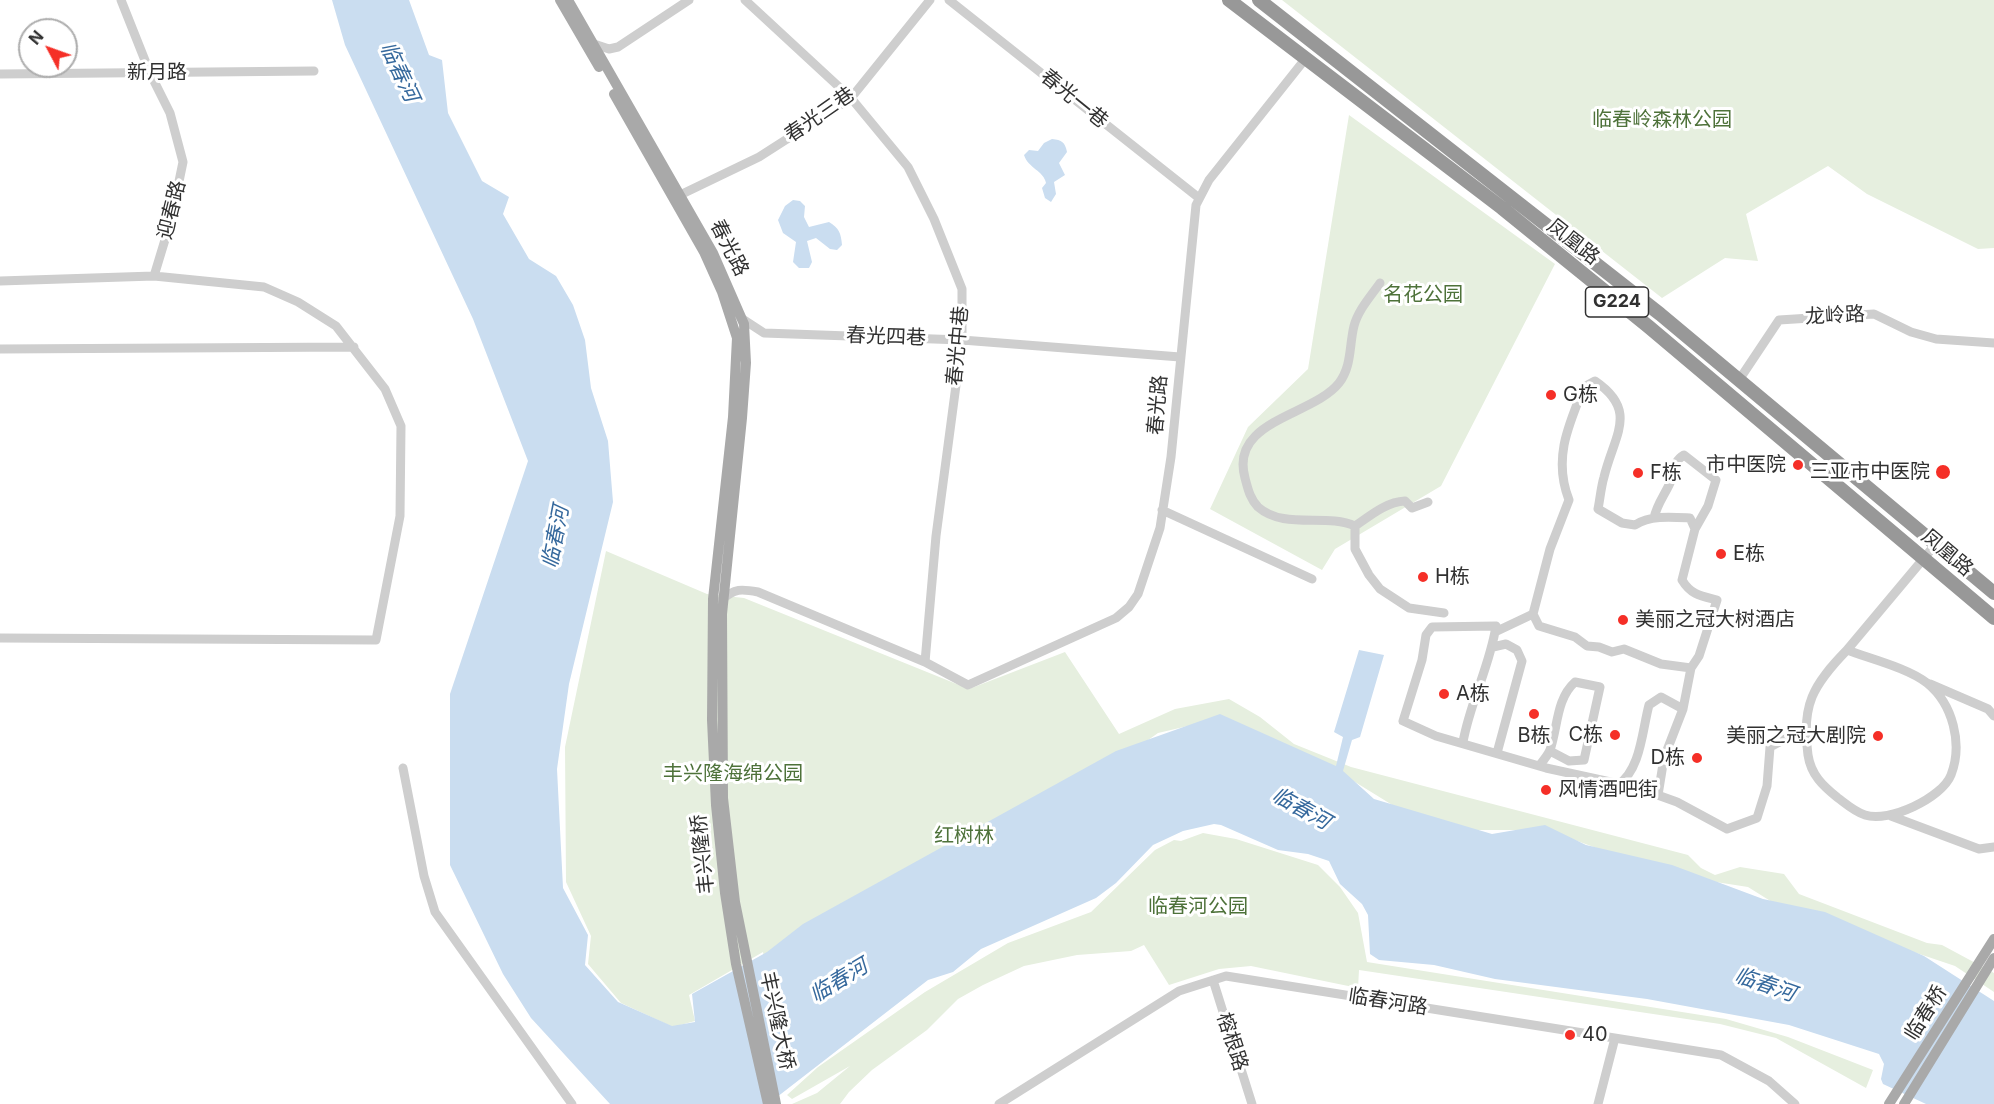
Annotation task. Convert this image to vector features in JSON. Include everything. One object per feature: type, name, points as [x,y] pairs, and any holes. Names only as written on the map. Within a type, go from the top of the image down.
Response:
[{"type":"highway","name":"凤凰路","points":[[1229,0],[1502,208],[1649,327],[1994,618]]},
{"type":"highway","name":"凤凰路","points":[[1259,0],[1660,314],[1994,593]]},
{"type":"highway","points":[[1649,327],[1660,314]]},
{"type":"main road","name":"春光路","points":[[560,0],[704,252],[734,323],[737,362],[717,614]]},
{"type":"main road","name":"春光路","points":[[568,0],[713,253],[741,318],[746,339],[746,363],[722,600],[717,614]]},
{"type":"main road","name":"丰兴隆桥","points":[[717,614],[718,771],[738,946]]},
{"type":"main road","name":"临春桥","points":[[1889,1104],[1993,940]]},
{"type":"main road","name":"丰兴隆大桥","points":[[738,946],[768,1104]]},
{"type":"main road","name":"丰兴隆大桥","points":[[738,946],[776,1104]]},
{"type":"main road","name":"临春桥","points":[[1904,1104],[1994,958]]},
{"type":"street","name":"迎春路","points":[[121,0],[150,73],[170,113],[183,162],[171,220],[154,276]]},
{"type":"street","points":[[594,44],[609,49],[618,47],[689,0]]},
{"type":"street","name":"春光中巷","points":[[745,0],[851,98],[908,167],[934,219],[962,289],[962,340],[936,536],[925,662]]},
{"type":"street","name":"春光三巷","points":[[680,195],[759,157],[851,98],[930,0]]},
{"type":"street","name":"春光一巷","points":[[950,0],[1199,198]]},
{"type":"street","name":"春光路","points":[[925,662],[968,685],[1094,629],[1116,618],[1129,607],[1146,572],[1162,510],[1171,457],[1192,225],[1199,198],[1209,180],[1306,58]]},
{"type":"street","name":"新月路","points":[[0,74],[314,71]]},
{"type":"street","points":[[0,281],[154,276],[264,287],[298,302],[336,326],[385,389],[401,426],[400,516],[376,640],[0,638]]},
{"type":"street","points":[[1355,526],[1341,519],[1291,519],[1259,508],[1249,495],[1242,468],[1247,450],[1261,430],[1325,397],[1339,382],[1348,367],[1354,326],[1380,283]]},
{"type":"street","name":"龙岭路","points":[[1739,380],[1779,320],[1874,314],[1911,332],[1928,337],[1994,343]]},
{"type":"street","name":"春光四巷","points":[[741,318],[764,333],[962,340],[1180,357]]},
{"type":"street","points":[[0,348],[354,347]]},
{"type":"street","points":[[1691,668],[1661,664],[1624,649],[1612,652],[1599,647],[1587,646],[1575,637],[1539,626],[1533,614],[1550,549],[1569,500],[1564,486],[1561,450],[1584,387],[1595,381],[1612,392],[1619,406],[1621,421],[1604,477],[1598,509],[1622,523],[1635,525],[1644,519],[1689,518],[1695,529]]},
{"type":"street","points":[[1654,518],[1657,504],[1671,481],[1673,468],[1678,459],[1684,455],[1716,480],[1708,506],[1695,529],[1682,580],[1688,590],[1717,600],[1699,656],[1691,668],[1683,709],[1664,758],[1658,795]]},
{"type":"street","points":[[1355,526],[1394,501],[1406,501],[1412,508],[1428,502]]},
{"type":"street","points":[[1162,510],[1312,579]]},
{"type":"street","points":[[1355,526],[1355,549],[1369,575],[1380,589],[1409,608],[1444,613]]},
{"type":"street","points":[[1935,545],[1819,681],[1812,696],[1804,729],[1809,762],[1819,783],[1865,816],[1891,816],[1979,849],[1994,847]]},
{"type":"street","points":[[722,600],[730,592],[740,589],[758,592],[925,662]]},
{"type":"street","points":[[1495,632],[1533,614]]},
{"type":"street","points":[[1463,742],[1476,694],[1493,647],[1496,626],[1448,629],[1432,627],[1426,635],[1422,660],[1403,721],[1436,736],[1539,766],[1658,795],[1727,829],[1757,819],[1767,786],[1770,747],[1804,729]]},
{"type":"street","points":[[1493,647],[1506,644],[1517,650],[1522,661],[1497,753]]},
{"type":"street","points":[[1847,650],[1988,710],[1994,717]]},
{"type":"street","points":[[1539,766],[1550,751],[1557,717],[1570,686],[1575,682],[1600,687],[1584,760],[1569,761],[1550,751]]},
{"type":"street","points":[[1891,816],[1924,803],[1950,776],[1956,743],[1949,709],[1927,683]]},
{"type":"street","points":[[1618,784],[1629,777],[1649,705],[1661,697],[1683,709]]},
{"type":"street","points":[[403,768],[424,876],[435,912],[572,1104]]},
{"type":"street","name":"临春河路","points":[[999,1104],[1179,991],[1226,976],[1721,1055],[1769,1081],[1795,1104]]},
{"type":"street","name":"榕根路","points":[[1213,980],[1252,1104]]},
{"type":"street","points":[[1598,1104],[1615,1038]]},
{"type":"green space","name":"临春岭森林公园","points":[[1282,0],[1994,0],[1994,248],[1978,249],[1867,194],[1828,166],[1746,214],[1758,261],[1725,258],[1662,298]]},
{"type":"green space","name":"名花公园","points":[[1349,115],[1555,264],[1441,486],[1335,549],[1322,570],[1210,509],[1248,427],[1308,369]]},
{"type":"green space","name":"丰兴隆海绵公园","points":[[606,551],[707,594],[744,598],[969,689],[1065,652],[1119,734],[1175,709],[1229,699],[1260,717],[1294,744],[1351,767],[1688,855],[1701,868],[1715,875],[1740,867],[1784,874],[1799,894],[1927,943],[1942,945],[1994,973],[1994,992],[1955,966],[1780,907],[1748,887],[1690,878],[1624,858],[1547,830],[1473,830],[1402,811],[1355,782],[1222,718],[1158,733],[772,1008],[763,952],[689,995],[695,1021],[673,1027],[621,1003],[588,964],[591,936],[566,882],[565,747]]},
{"type":"green space","name":"临春河公园","points":[[1203,833],[1236,839],[1318,865],[1340,887],[1358,913],[1367,962],[1726,1019],[1788,1037],[1873,1070],[1866,1088],[1776,1038],[1720,1024],[1359,970],[1358,988],[1251,966],[1219,969],[1169,985],[1144,945],[1131,951],[1077,955],[1024,966],[958,999],[927,1030],[872,1070],[840,1104],[792,1104],[817,1093],[850,1066],[792,1099],[787,1095],[818,1067],[925,992],[1008,943],[1091,912],[1155,850],[1174,840],[1181,841]]},
{"type":"water","name":"临春河","points":[[332,0],[409,0],[429,55],[442,60],[448,113],[482,181],[509,197],[503,214],[529,259],[556,276],[573,305],[585,340],[591,388],[608,441],[613,502],[569,684],[557,769],[563,888],[588,935],[585,965],[618,1002],[672,1026],[695,1022],[692,994],[767,952],[803,924],[1116,751],[1220,714],[1336,766],[1343,737],[1334,732],[1359,650],[1384,655],[1360,737],[1352,740],[1343,771],[1374,799],[1492,834],[1545,825],[1586,845],[1672,865],[1763,899],[1825,912],[1924,956],[1994,1001],[1994,1104],[1926,1104],[1883,1084],[1881,1079],[1884,1064],[1879,1054],[1789,1025],[1647,999],[1495,979],[1434,965],[1379,960],[1370,954],[1368,915],[1362,904],[1340,884],[1329,861],[1308,854],[1278,850],[1214,824],[1183,831],[1153,845],[1116,883],[1096,898],[981,949],[953,972],[928,980],[768,1104],[610,1104],[531,1018],[503,974],[450,865],[450,694],[528,461],[473,319],[345,45]]},
{"type":"water","points":[[1052,139],[1062,142],[1067,152],[1059,163],[1065,175],[1054,182],[1056,194],[1051,202],[1045,198],[1042,188],[1046,183],[1045,179],[1024,155],[1029,150],[1038,151],[1044,143]]},
{"type":"water","points":[[793,200],[800,201],[805,206],[804,217],[809,227],[829,222],[839,231],[841,237],[842,245],[837,250],[830,249],[816,238],[807,241],[812,262],[809,268],[799,268],[793,262],[796,242],[783,233],[778,220],[785,206]]},
{"type":"place","name":"G栋","points":[[1551,395]]},
{"type":"place","name":"市中医院","points":[[1798,465]]},
{"type":"place","name":"三亚市中医院","points":[[1943,472]]},
{"type":"place","name":"F栋","points":[[1638,473]]},
{"type":"place","name":"E栋","points":[[1721,554]]},
{"type":"place","name":"H栋","points":[[1423,577]]},
{"type":"place","name":"美丽之冠大树酒店","points":[[1623,620]]},
{"type":"place","name":"A栋","points":[[1444,694]]},
{"type":"place","name":"B栋","points":[[1534,714]]},
{"type":"place","name":"C栋","points":[[1615,735]]},
{"type":"place","name":"美丽之冠大剧院","points":[[1878,736]]},
{"type":"place","name":"D栋","points":[[1697,758]]},
{"type":"place","name":"风情酒吧街","points":[[1546,790]]},
{"type":"place","name":"40","points":[[1570,1035]]},
{"type":"park label","name":"红树林","points":[[964,836]]}]
